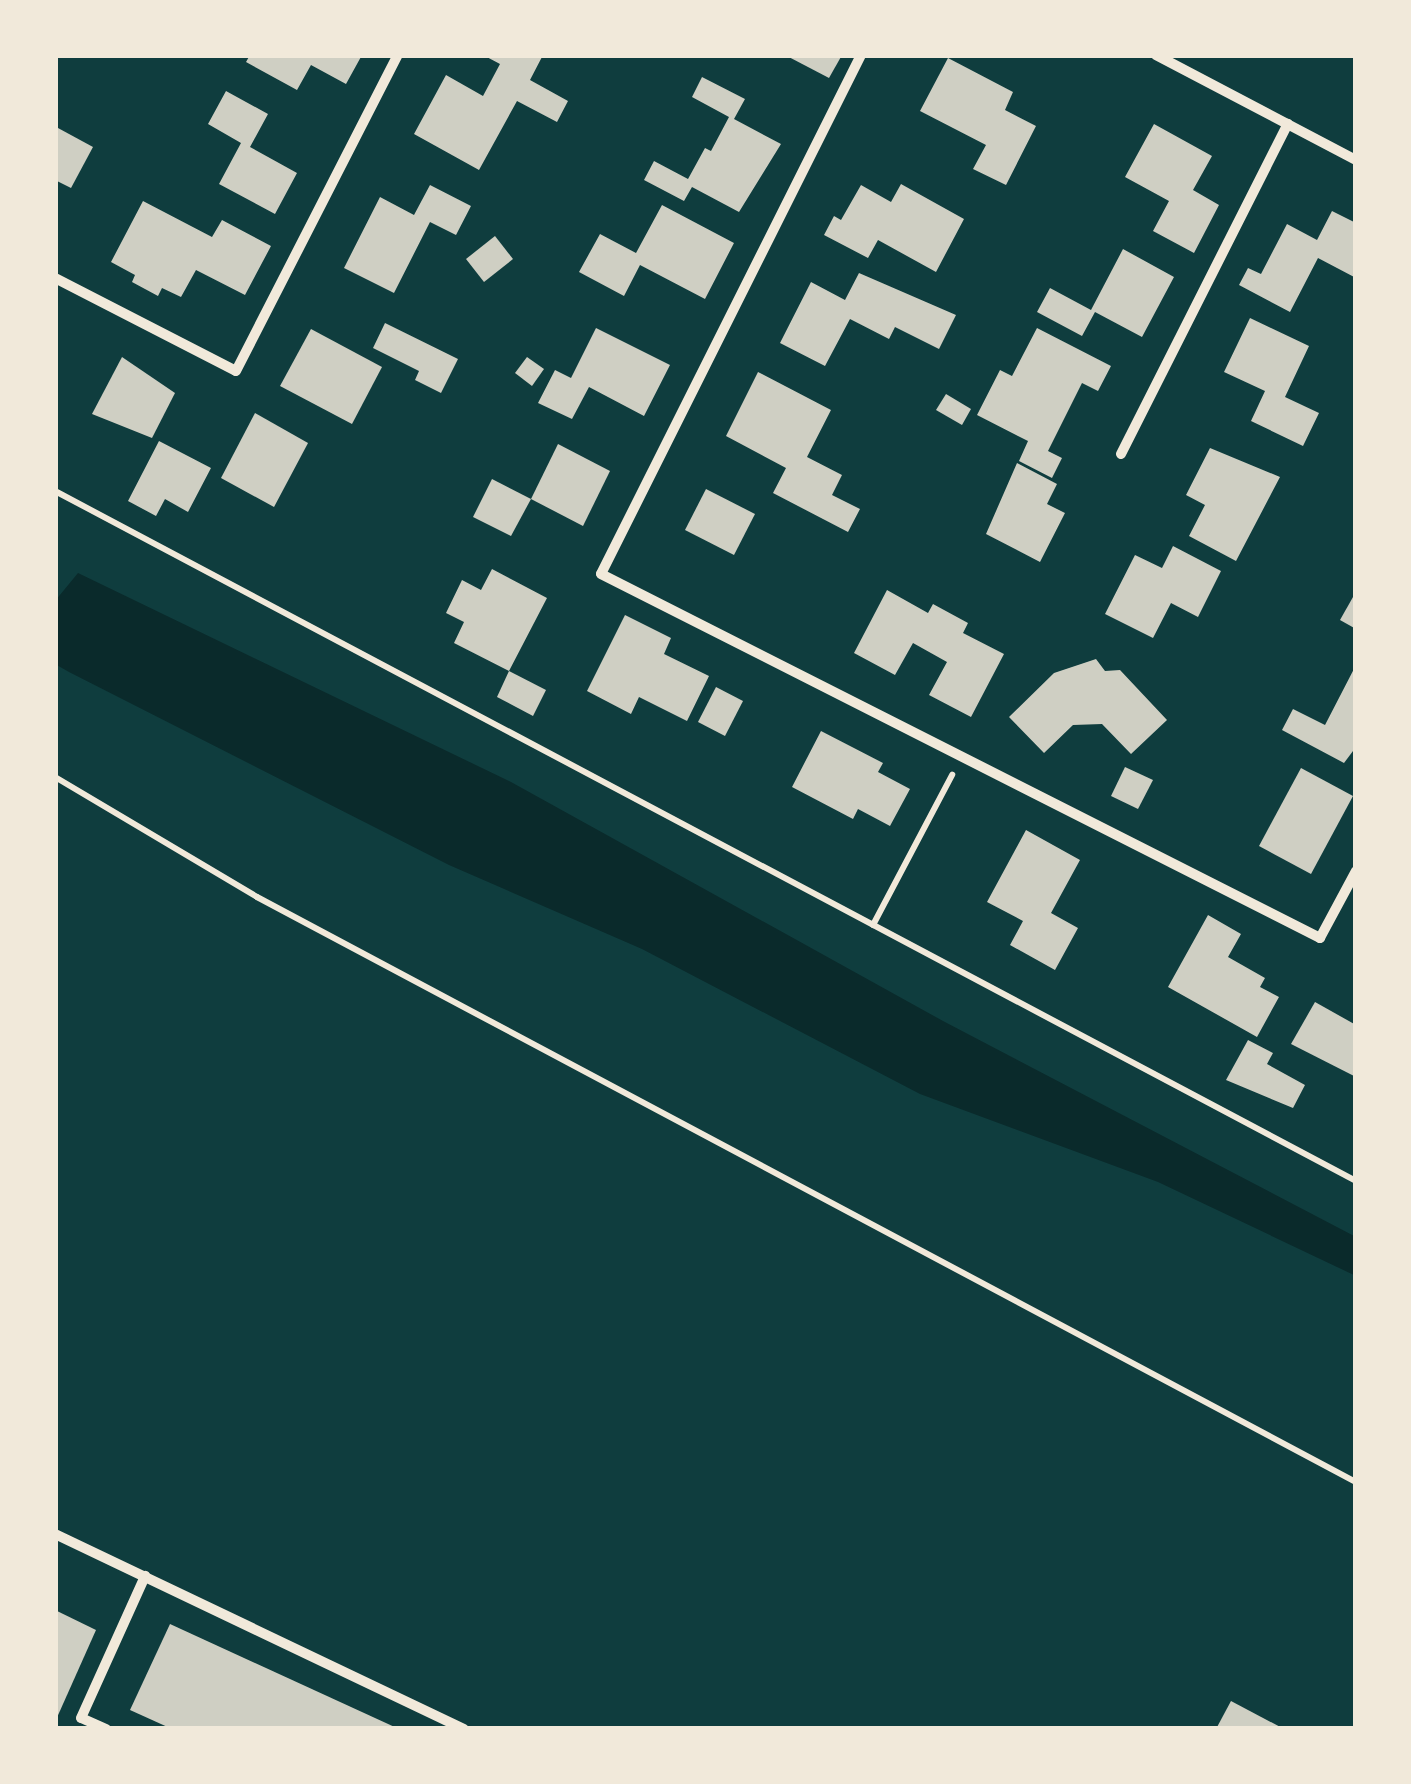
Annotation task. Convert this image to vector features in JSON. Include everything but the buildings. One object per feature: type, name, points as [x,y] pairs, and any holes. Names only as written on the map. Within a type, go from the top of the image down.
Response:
[{"type":"street","points":[[55,278],[236,371],[398,55]]},
{"type":"street","points":[[861,55],[601,574],[1320,938],[1356,871]]},
{"type":"street","points":[[1156,55],[1356,160]]},
{"type":"street","points":[[1121,454],[1288,124]]},
{"type":"street","points":[[55,1534],[464,1729]]},
{"type":"street","points":[[106,1729],[78,1723],[145,1576]]},
{"type":"path","points":[[55,491],[1356,1182]]},
{"type":"path","points":[[874,926],[962,756]]},
{"type":"path","points":[[55,776],[256,897],[1356,1482]]},
{"type":"water","points":[[78,573],[511,782],[943,1021],[1356,1237],[1356,1276],[1158,1182],[920,1094],[642,949],[449,865],[69,672],[55,664],[55,601]]}]
